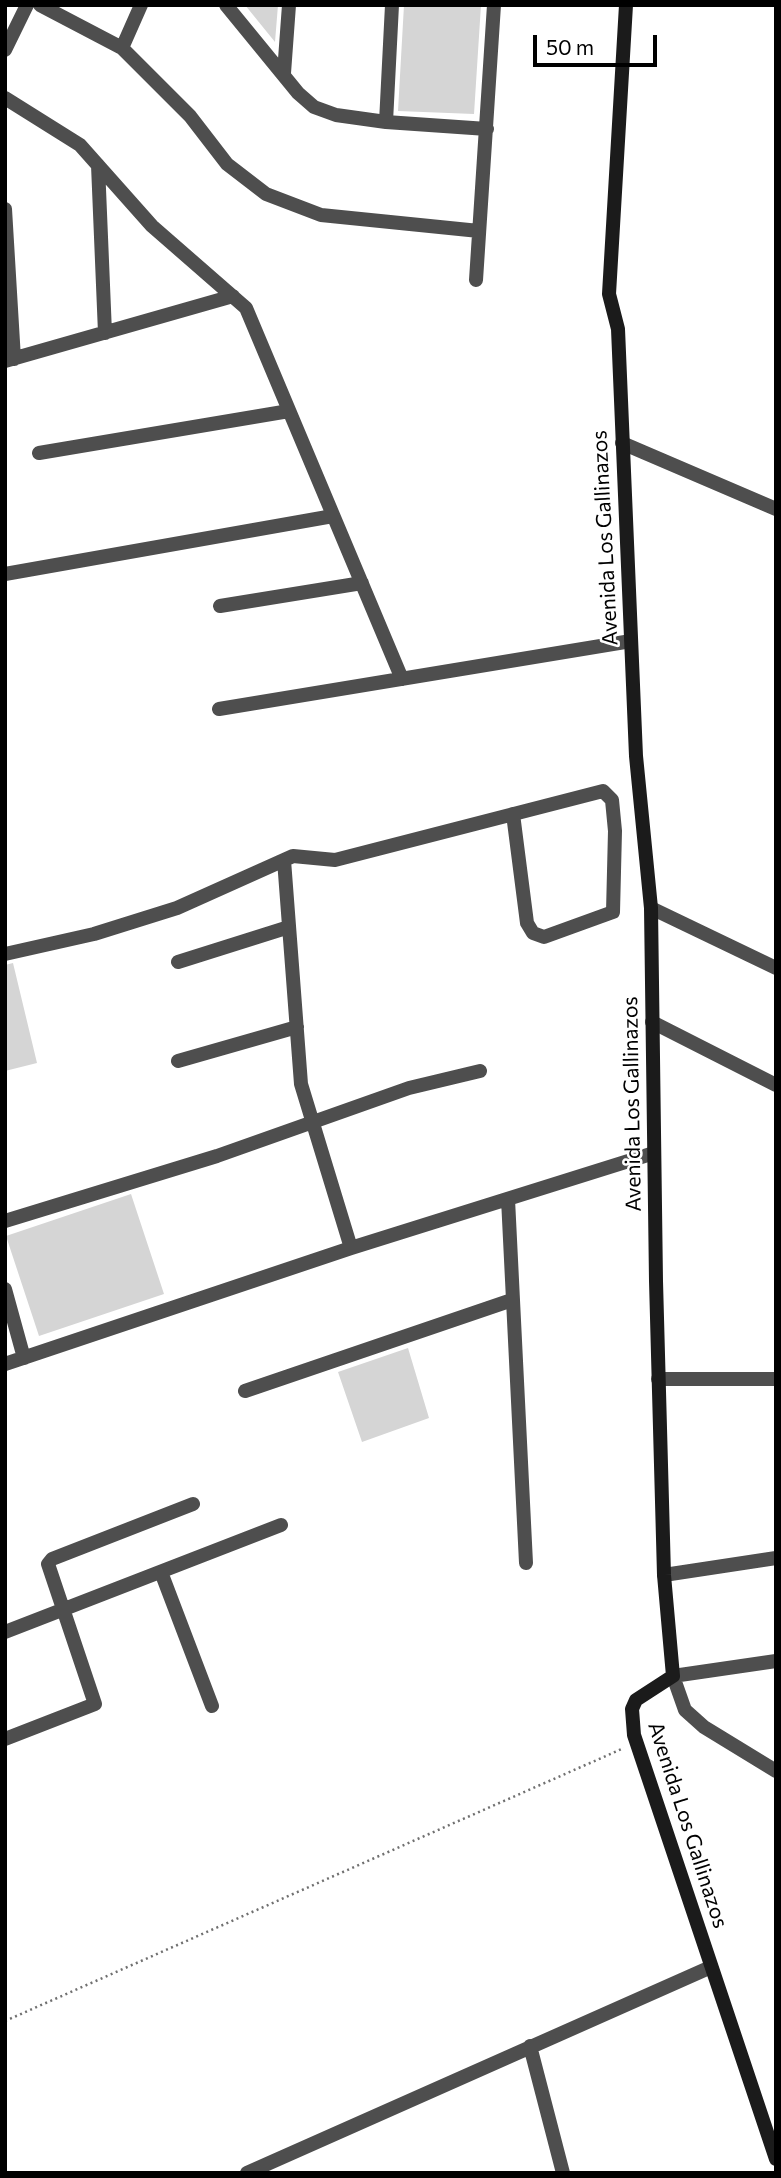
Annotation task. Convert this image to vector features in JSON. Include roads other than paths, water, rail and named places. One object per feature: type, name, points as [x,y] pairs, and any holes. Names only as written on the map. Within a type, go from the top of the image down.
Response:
[{"type":"street","points":[[5,50],[27,5]]},
{"type":"street","points":[[40,5],[122,48],[190,116],[227,164],[266,194],[320,215],[479,231]]},
{"type":"street","points":[[122,48],[141,5]]},
{"type":"street","points":[[226,5],[298,93],[314,107],[336,115],[386,122],[487,129]]},
{"type":"street","points":[[284,73],[289,5]]},
{"type":"street","points":[[386,122],[393,5]]},
{"type":"street","points":[[477,280],[494,5]]},
{"type":"street","name":"Avenida Los Gallinazos","points":[[626,5],[609,294],[618,329],[636,756],[651,908],[650,1154],[664,1575],[673,1676],[636,1700],[632,1709],[636,1743],[776,2159]]},
{"type":"street","points":[[5,98],[80,145],[152,226],[246,308],[402,679]]},
{"type":"street","points":[[98,165],[104,333]]},
{"type":"street","points":[[5,209],[10,360],[233,296]]},
{"type":"street","points":[[39,453],[289,411]]},
{"type":"street","points":[[622,443],[776,509]]},
{"type":"street","points":[[5,573],[333,516]]},
{"type":"street","points":[[220,606],[362,583]]},
{"type":"street","points":[[219,709],[631,641]]},
{"type":"street","points":[[5,954],[94,934],[177,908],[293,856],[335,860],[513,814],[603,791],[612,800],[615,831],[613,912],[544,937],[533,933],[527,923],[513,814]]},
{"type":"street","points":[[284,860],[301,1084],[351,1248]]},
{"type":"street","points":[[651,908],[776,968]]},
{"type":"street","points":[[178,962],[289,927]]},
{"type":"street","points":[[652,1022],[776,1085]]},
{"type":"street","points":[[178,1061],[297,1027]]},
{"type":"street","points":[[5,1221],[217,1156],[409,1088],[480,1070]]},
{"type":"street","points":[[5,1364],[351,1248],[650,1154]]},
{"type":"street","points":[[508,1199],[526,1563]]},
{"type":"street","points":[[5,1289],[24,1358]]},
{"type":"street","points":[[245,1391],[512,1300]]},
{"type":"street","points":[[659,1379],[776,1378]]},
{"type":"street","points":[[5,1739],[95,1704],[48,1564],[52,1559],[193,1504]]},
{"type":"street","points":[[5,1632],[281,1525]]},
{"type":"street","points":[[664,1575],[776,1558]]},
{"type":"street","points":[[161,1572],[212,1706]]},
{"type":"street","points":[[776,1661],[673,1676],[685,1710],[704,1727],[776,1771]]},
{"type":"street","points":[[247,2173],[711,1967]]},
{"type":"street","points":[[530,2046],[563,2173]]}]
